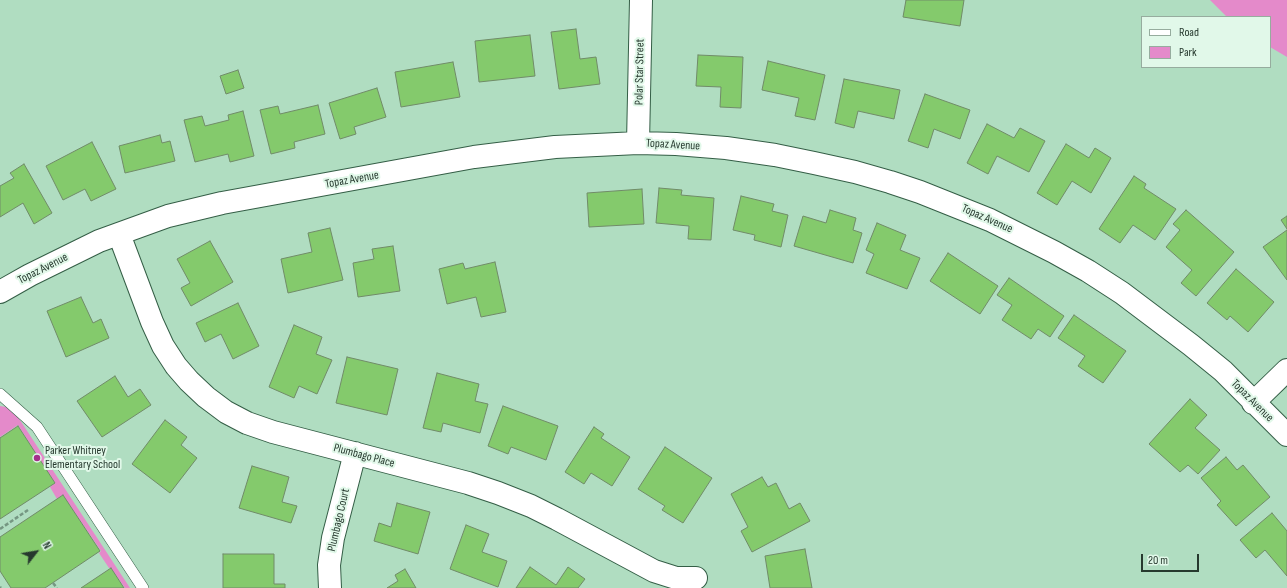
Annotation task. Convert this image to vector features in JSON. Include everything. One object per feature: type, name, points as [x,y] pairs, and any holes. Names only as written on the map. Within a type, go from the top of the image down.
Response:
[{"type":"street","name":"Polar Star Street","points":[[638,143],[641,0]]},
{"type":"street","name":"Topaz Avenue","points":[[0,292],[65,257],[119,234],[168,216],[222,203],[467,159],[555,147],[638,143],[726,148],[775,155],[855,172],[920,192],[996,223],[1054,252],[1088,271],[1158,319],[1223,371],[1287,435]]},
{"type":"street","name":"Plumbago Place","points":[[119,234],[152,322],[163,346],[176,366],[189,381],[200,392],[226,412],[247,423],[273,432],[468,483],[498,493],[531,506],[654,571],[676,578],[696,578]]},
{"type":"street","points":[[1253,402],[1287,370]]},
{"type":"street","name":"Plumbago Court","points":[[330,588],[329,565],[333,538],[355,453]]},
{"type":"lane","points":[[0,394],[37,427],[143,588]]},
{"type":"path","points":[[0,529],[28,510]]},
{"type":"path","points":[[53,583],[57,588]]},
{"type":"green space","points":[[1210,0],[1287,0],[1287,57],[1271,48],[1271,16],[1226,16]]},
{"type":"green space","points":[[0,406],[6,407],[16,414],[130,588],[125,588],[111,568],[109,568],[99,553],[101,551],[63,495],[57,499],[50,487],[55,483],[18,425],[0,437]]},
{"type":"building","points":[[906,0],[964,0],[960,26],[903,17]]},
{"type":"building","points":[[576,29],[580,59],[596,57],[600,84],[559,89],[551,32]]},
{"type":"building","points":[[530,35],[535,76],[479,82],[475,41]]},
{"type":"building","points":[[698,55],[743,57],[741,108],[720,107],[721,87],[696,86]]},
{"type":"building","points":[[768,61],[825,75],[815,120],[795,116],[799,98],[762,90]]},
{"type":"building","points":[[453,62],[460,97],[401,107],[395,72]]},
{"type":"building","points":[[238,70],[244,88],[226,94],[220,76]]},
{"type":"building","points":[[844,79],[900,90],[894,119],[858,111],[854,128],[835,123]]},
{"type":"building","points":[[377,88],[386,117],[354,127],[356,134],[340,139],[329,103]]},
{"type":"building","points":[[925,94],[970,110],[960,139],[934,129],[928,148],[908,141]]},
{"type":"building","points":[[318,105],[325,134],[294,142],[295,148],[271,154],[260,110],[278,106],[280,114]]},
{"type":"building","points":[[243,111],[254,156],[230,162],[228,154],[195,162],[184,120],[202,116],[205,126],[229,120],[228,115]]},
{"type":"building","points":[[987,124],[1014,138],[1020,128],[1045,141],[1029,172],[997,156],[988,174],[967,163]]},
{"type":"building","points":[[160,135],[162,143],[170,141],[175,161],[125,173],[119,146]]},
{"type":"building","points":[[92,142],[116,189],[91,201],[85,189],[63,200],[46,166]]},
{"type":"building","points":[[1066,144],[1089,158],[1095,148],[1111,158],[1091,193],[1072,181],[1057,205],[1037,193]]},
{"type":"building","points":[[24,164],[52,213],[34,224],[23,203],[0,217],[0,186],[14,178],[10,173]]},
{"type":"building","points":[[1134,176],[1146,184],[1144,188],[1176,209],[1155,240],[1133,225],[1120,243],[1099,229]]},
{"type":"building","points":[[659,188],[682,190],[681,195],[714,198],[711,240],[688,239],[689,226],[656,223]]},
{"type":"building","points":[[642,189],[644,224],[589,227],[587,193]]},
{"type":"building","points":[[741,196],[774,204],[772,211],[788,215],[781,247],[754,240],[755,235],[733,230]]},
{"type":"building","points":[[830,210],[856,218],[853,230],[862,233],[853,263],[794,246],[803,216],[826,223]]},
{"type":"building","points":[[1186,210],[1234,252],[1196,296],[1181,283],[1192,270],[1166,247],[1180,230],[1173,224]]},
{"type":"building","points":[[1287,216],[1287,229],[1281,220]]},
{"type":"building","points":[[877,223],[906,235],[900,250],[920,258],[907,289],[866,273],[874,254],[866,250]]},
{"type":"building","points":[[330,228],[343,280],[288,293],[281,259],[312,252],[308,233]]},
{"type":"building","points":[[1287,230],[1287,280],[1263,247]]},
{"type":"building","points":[[210,241],[233,282],[191,306],[181,288],[190,283],[177,259]]},
{"type":"building","points":[[393,246],[400,291],[358,297],[353,263],[374,259],[372,249]]},
{"type":"building","points":[[948,253],[998,286],[980,314],[930,281]]},
{"type":"building","points":[[495,262],[506,312],[481,317],[476,297],[447,304],[439,269],[463,263],[465,269]]},
{"type":"building","points":[[1236,269],[1274,302],[1248,332],[1230,316],[1227,320],[1207,303]]},
{"type":"building","points":[[1009,278],[1064,316],[1050,337],[1038,329],[1031,339],[1002,320],[1012,305],[997,295]]},
{"type":"building","points":[[81,297],[93,323],[101,319],[109,338],[66,357],[47,311]]},
{"type":"building","points":[[238,303],[259,346],[233,359],[221,334],[205,342],[196,323]]},
{"type":"building","points":[[1074,315],[1126,351],[1103,383],[1078,366],[1085,356],[1058,338]]},
{"type":"building","points":[[294,325],[322,337],[316,354],[332,360],[317,394],[299,386],[294,398],[269,387]]},
{"type":"building","points":[[347,357],[398,369],[387,415],[336,403]]},
{"type":"building","points":[[437,373],[479,384],[475,401],[488,404],[480,433],[443,423],[441,432],[423,428]]},
{"type":"building","points":[[115,376],[128,397],[140,389],[151,405],[102,437],[77,401]]},
{"type":"building","points":[[1190,399],[1207,415],[1195,428],[1220,450],[1198,474],[1188,465],[1180,472],[1149,444]]},
{"type":"building","points":[[503,406],[558,426],[546,460],[511,447],[508,454],[488,446]]},
{"type":"building","points":[[165,420],[187,437],[181,445],[197,458],[170,493],[132,464]]},
{"type":"building","points":[[18,426],[55,483],[0,519],[0,438]]},
{"type":"building","points":[[594,427],[604,434],[601,438],[630,457],[612,486],[591,473],[584,484],[565,472]]},
{"type":"building","points":[[665,447],[712,478],[683,523],[662,510],[665,506],[638,489]]},
{"type":"building","points":[[1226,457],[1237,470],[1243,465],[1270,497],[1236,526],[1217,505],[1221,501],[1201,478]]},
{"type":"building","points":[[252,466],[289,477],[282,502],[297,506],[291,523],[239,508]]},
{"type":"building","points":[[762,477],[768,487],[776,483],[789,509],[800,503],[810,521],[752,552],[741,531],[748,527],[731,494]]},
{"type":"building","points":[[63,495],[100,551],[45,588],[11,588],[0,571],[0,537]]},
{"type":"building","points":[[397,503],[430,512],[418,554],[374,541],[379,523],[391,527]]},
{"type":"building","points":[[1272,513],[1287,531],[1287,576],[1265,550],[1256,558],[1240,540]]},
{"type":"building","points":[[466,525],[489,534],[482,552],[507,561],[498,587],[450,569]]},
{"type":"building","points":[[805,549],[812,588],[770,588],[765,556]]},
{"type":"building","points":[[223,554],[274,554],[274,584],[285,584],[285,588],[223,588]]},
{"type":"building","points":[[530,567],[556,585],[568,567],[585,579],[578,588],[516,588]]},
{"type":"building","points":[[111,568],[124,588],[81,588]]},
{"type":"building","points":[[405,569],[416,588],[387,588],[398,581],[395,575]]},
{"type":"place","name":"Parker Whitney Elementary School","points":[[37,458]]}]
